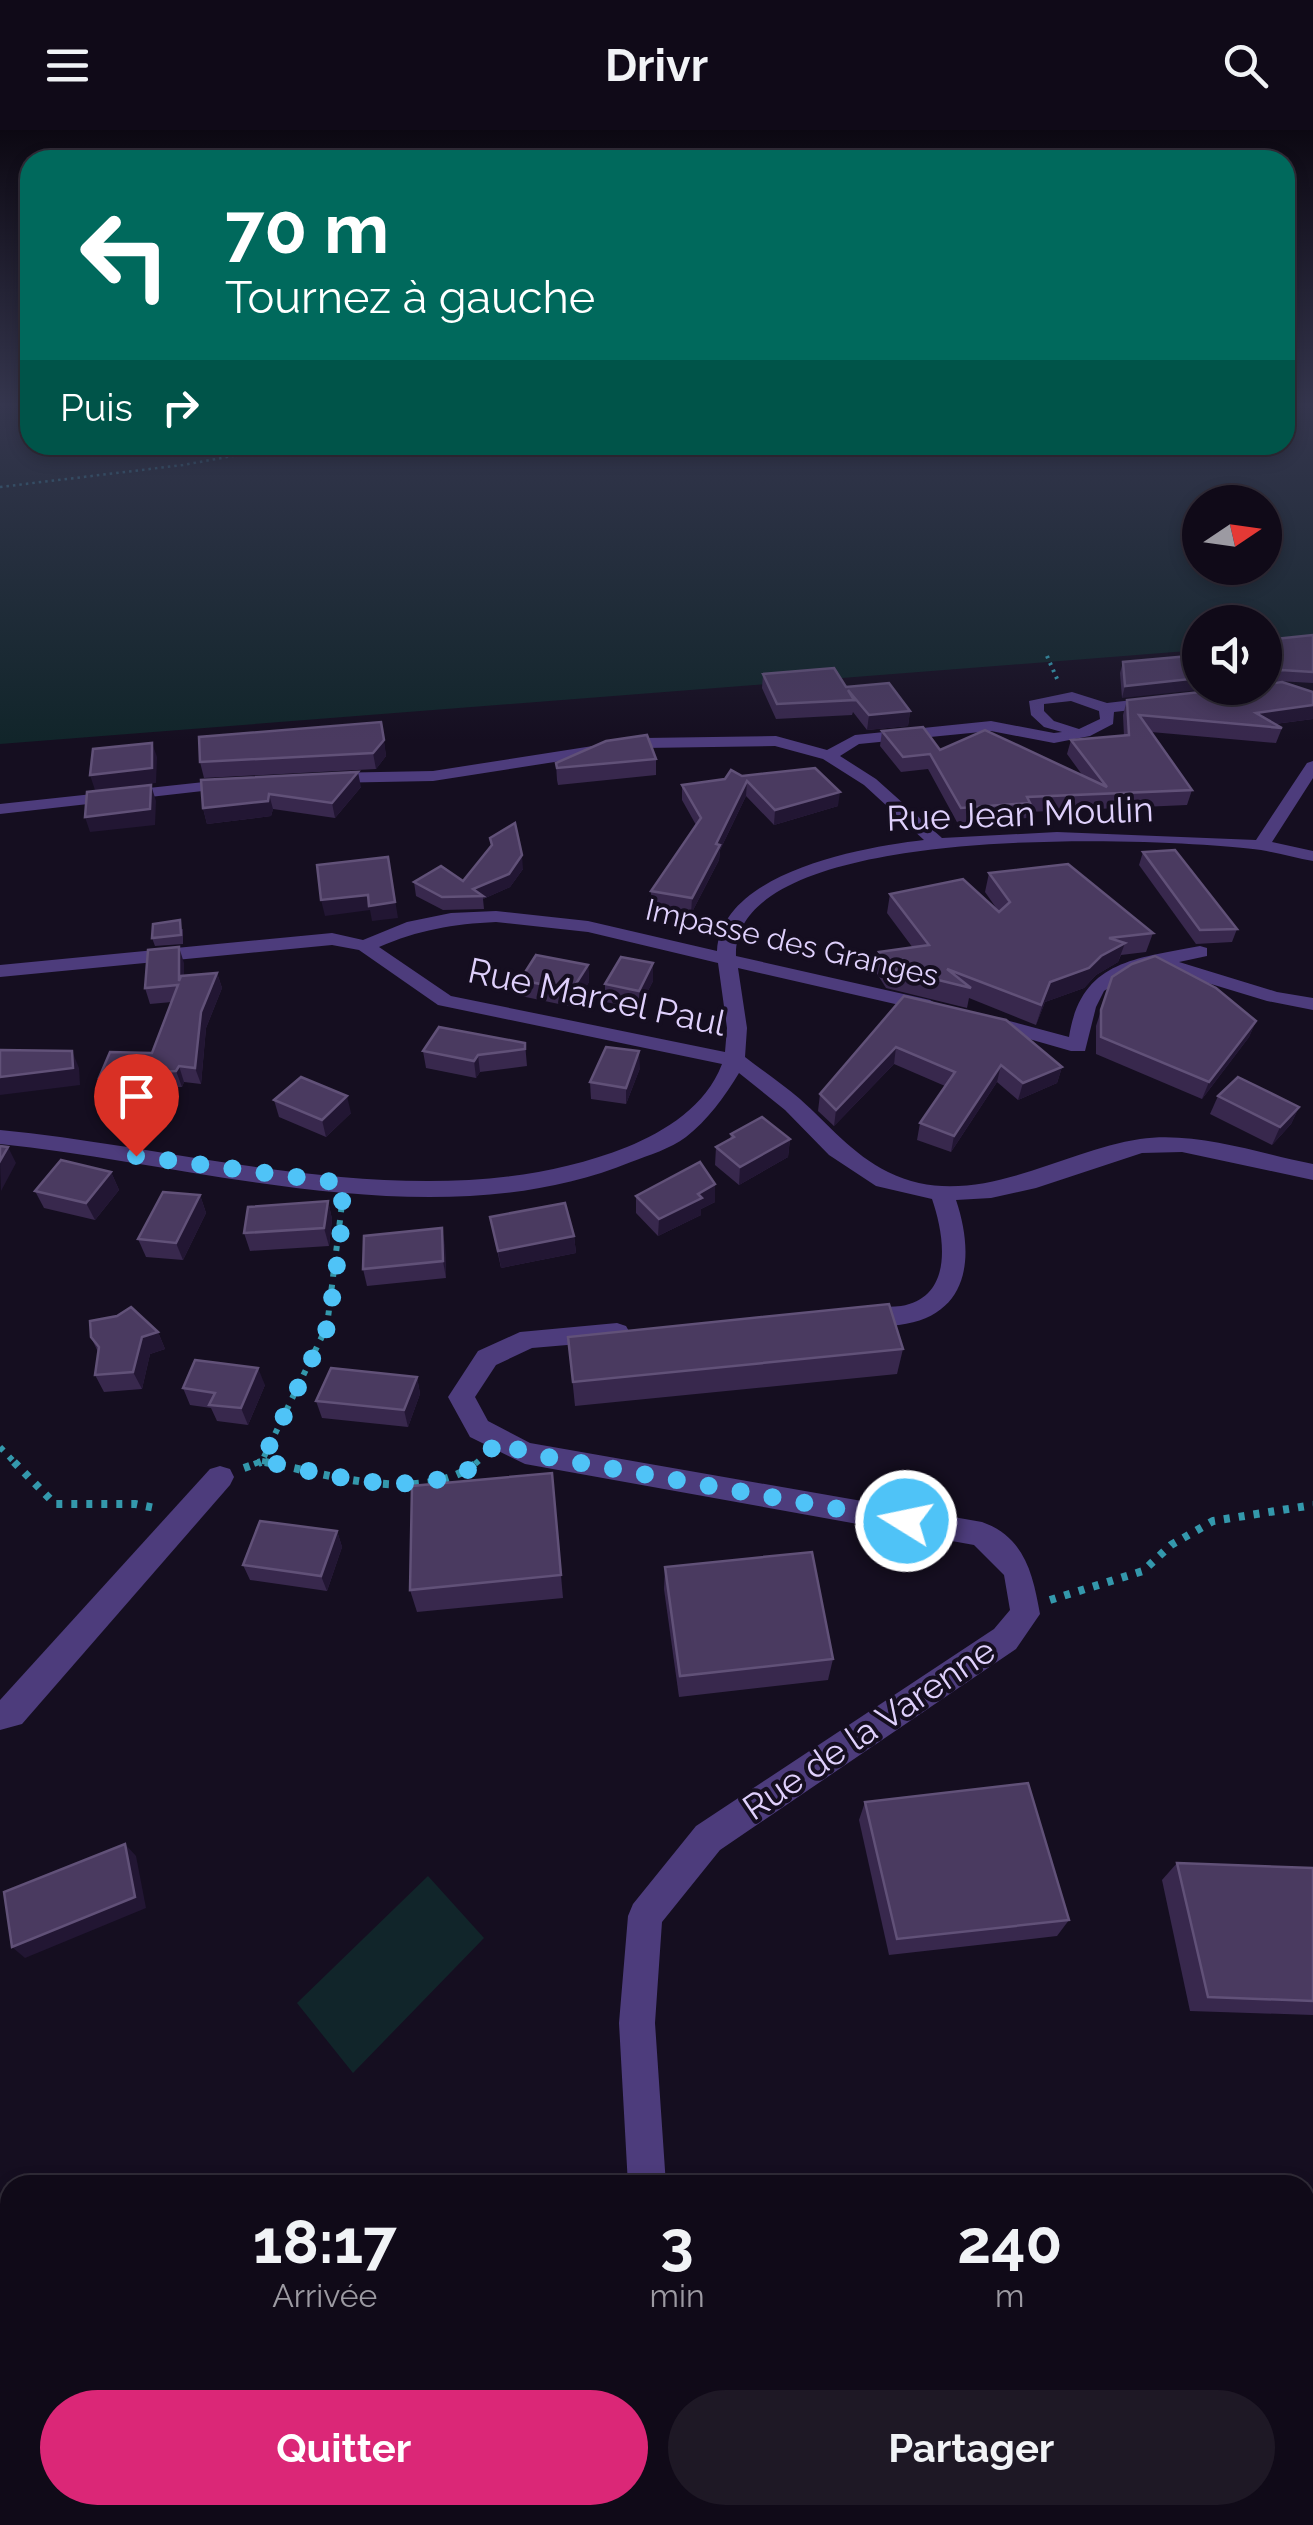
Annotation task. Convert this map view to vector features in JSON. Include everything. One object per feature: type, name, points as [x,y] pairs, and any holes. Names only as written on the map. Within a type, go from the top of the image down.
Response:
[{"type":"street","points":[[1084,733],[1049,724],[1036,712],[1037,701],[1072,696],[1106,708],[1182,699]]},
{"type":"street","points":[[829,756],[855,740],[991,726],[1054,738],[1084,733],[1108,722],[1106,708]]},
{"type":"street","points":[[308,779],[434,776],[506,768],[644,742],[776,741],[829,756],[870,782],[936,842]]},
{"type":"street","points":[[1261,845],[1313,766]]},
{"type":"street","points":[[0,809],[256,781]]},
{"type":"street","name":"Rue Jean Moulin","points":[[737,1061],[739,1038],[727,960],[729,933],[750,901],[798,871],[858,854],[936,842],[1130,838],[1261,845],[1313,856]]},
{"type":"street","name":"Impasse des Granges","points":[[365,946],[396,928],[450,917],[493,916],[593,928],[952,1012],[1078,1046],[1083,1014],[1097,986],[1136,966],[1200,952]]},
{"type":"street","name":"Rue Marcel Paul","points":[[0,971],[332,939],[365,946],[444,1001],[737,1061],[793,1105],[837,1150],[884,1180],[942,1193],[1006,1187],[1109,1153],[1142,1146],[1182,1145],[1313,1172]]},
{"type":"street","points":[[1157,961],[1274,997],[1313,1004]]},
{"type":"street","points":[[0,1138],[343,1183],[424,1190],[516,1187],[606,1168],[674,1136],[719,1091],[737,1061]]},
{"type":"street","name":"Rue Marcel Paul","points":[[1267,1165],[1313,1189]]},
{"type":"street","points":[[828,1319],[908,1314],[936,1303],[954,1280],[954,1223],[942,1193]]},
{"type":"street","name":"Rue de la Varenne","points":[[646,2175],[637,2023],[645,1916],[708,1838],[1005,1638],[1025,1614],[1018,1569],[982,1534],[525,1453],[480,1430],[461,1396],[487,1358],[529,1339],[649,1331]]},
{"type":"street","points":[[0,1715],[11,1714],[220,1478]]},
{"type":"path","points":[[262,1461],[328,1326],[340,1244],[343,1183]]},
{"type":"path","points":[[220,1478],[262,1461],[386,1484],[423,1484],[475,1466],[499,1440]]},
{"type":"path","points":[[0,1447],[55,1504],[135,1504],[186,1515]]},
{"type":"path","points":[[1024,1606],[1092,1590],[1143,1571],[1171,1545],[1213,1522],[1313,1506]]},
{"type":"green space","points":[[0,517],[1182,517],[1182,585],[1282,585],[1282,517],[1313,517],[1313,640],[1282,643],[1282,605],[1182,605],[1182,651],[0,744]]},
{"type":"green space","points":[[428,1876],[484,1938],[353,2073],[297,2003]]},
{"type":"building","points":[[1313,635],[1313,672],[1282,670],[1282,638]]},
{"type":"building","points":[[1182,657],[1182,680],[1125,686],[1123,662]]},
{"type":"building","points":[[834,668],[846,687],[889,683],[910,711],[869,715],[848,690],[854,700],[777,704],[763,674]]},
{"type":"building","points":[[1282,682],[1313,692],[1313,705],[1256,713],[1282,728],[1139,715],[1192,790],[1027,797],[1030,803],[961,808],[930,754],[903,757],[882,731],[923,727],[940,750],[985,730],[1107,787],[1071,740],[1129,735],[1127,700],[1182,694],[1182,705],[1282,705]]},
{"type":"building","points":[[381,722],[384,740],[373,753],[200,762],[199,737]]},
{"type":"building","points":[[647,735],[656,759],[557,768],[556,763],[606,741]]},
{"type":"building","points":[[152,743],[152,768],[90,775],[93,749]]},
{"type":"building","points":[[815,768],[840,792],[775,810],[747,781],[692,898],[651,891],[701,818],[682,785],[725,779],[731,770],[742,776]]},
{"type":"building","points":[[358,772],[332,803],[269,794],[268,801],[203,808],[201,780]]},
{"type":"building","points":[[151,785],[150,809],[85,817],[87,792]]},
{"type":"building","points":[[515,823],[522,855],[509,874],[473,889],[483,896],[442,897],[414,882],[441,866],[463,881],[492,845],[490,838]]},
{"type":"building","points":[[1175,850],[1237,929],[1200,930],[1143,852]]},
{"type":"building","points":[[388,857],[395,902],[369,906],[368,895],[321,900],[317,865]]},
{"type":"building","points":[[1068,864],[1153,933],[1109,938],[1125,943],[1101,956],[1089,968],[1050,982],[1041,1005],[947,969],[971,988],[889,968],[879,952],[929,945],[890,894],[963,879],[999,912],[1010,902],[989,873]]},
{"type":"building","points":[[180,920],[181,935],[152,938],[153,924]]},
{"type":"building","points":[[179,947],[179,981],[181,976],[217,973],[201,1012],[195,1068],[179,1066],[176,1071],[149,1072],[147,1078],[99,1078],[110,1052],[152,1053],[178,985],[145,988],[148,950]]},
{"type":"building","points":[[536,955],[588,965],[572,990],[520,980]]},
{"type":"building","points":[[1155,956],[1216,988],[1256,1021],[1209,1082],[1101,1037],[1101,1010],[1112,977]]},
{"type":"building","points":[[621,957],[653,963],[639,991],[605,984]]},
{"type":"building","points":[[904,996],[1006,1020],[1062,1067],[1023,1083],[1001,1065],[954,1136],[920,1123],[955,1072],[896,1047],[836,1110],[820,1094]]},
{"type":"building","points":[[439,1027],[525,1043],[525,1049],[478,1055],[474,1061],[423,1051]]},
{"type":"building","points":[[606,1047],[639,1051],[626,1088],[590,1082]]},
{"type":"building","points":[[0,1050],[72,1051],[73,1068],[0,1077]]},
{"type":"building","points":[[301,1077],[347,1096],[322,1120],[274,1100]]},
{"type":"building","points":[[1238,1077],[1299,1107],[1280,1127],[1218,1096]]},
{"type":"building","points":[[762,1117],[790,1139],[740,1167],[716,1147],[734,1137],[731,1134]]},
{"type":"building","points":[[61,1160],[111,1172],[86,1203],[35,1191]]},
{"type":"building","points":[[700,1162],[715,1184],[698,1194],[702,1198],[659,1219],[636,1196]]},
{"type":"building","points":[[163,1192],[200,1195],[176,1243],[138,1239]]},
{"type":"building","points":[[328,1201],[324,1228],[244,1233],[248,1207]]},
{"type":"building","points":[[565,1203],[574,1236],[498,1251],[490,1217]]},
{"type":"building","points":[[442,1228],[443,1261],[363,1269],[364,1236]]},
{"type":"building","points":[[889,1304],[903,1349],[573,1382],[568,1337]]},
{"type":"building","points":[[131,1307],[158,1332],[142,1337],[133,1372],[95,1375],[99,1347],[91,1337],[90,1321],[117,1316]]},
{"type":"building","points":[[195,1360],[258,1368],[241,1408],[209,1405],[215,1393],[183,1388]]},
{"type":"building","points":[[331,1368],[417,1377],[404,1410],[316,1401]]},
{"type":"building","points":[[552,1473],[561,1575],[410,1590],[412,1486]]},
{"type":"building","points":[[260,1521],[337,1531],[321,1576],[243,1565]]},
{"type":"building","points":[[812,1552],[833,1659],[680,1676],[665,1567]]},
{"type":"building","points":[[1028,1783],[1069,1920],[897,1939],[865,1802]]},
{"type":"building","points":[[125,1844],[135,1897],[12,1947],[4,1892]]},
{"type":"building","points":[[1177,1863],[1313,1868],[1313,2001],[1208,1997]]},
{"type":"route","points":[[136,1156],[343,1183],[340,1244],[328,1326],[262,1461],[386,1484],[423,1484],[475,1466],[499,1440],[525,1453],[906,1521]]}]
